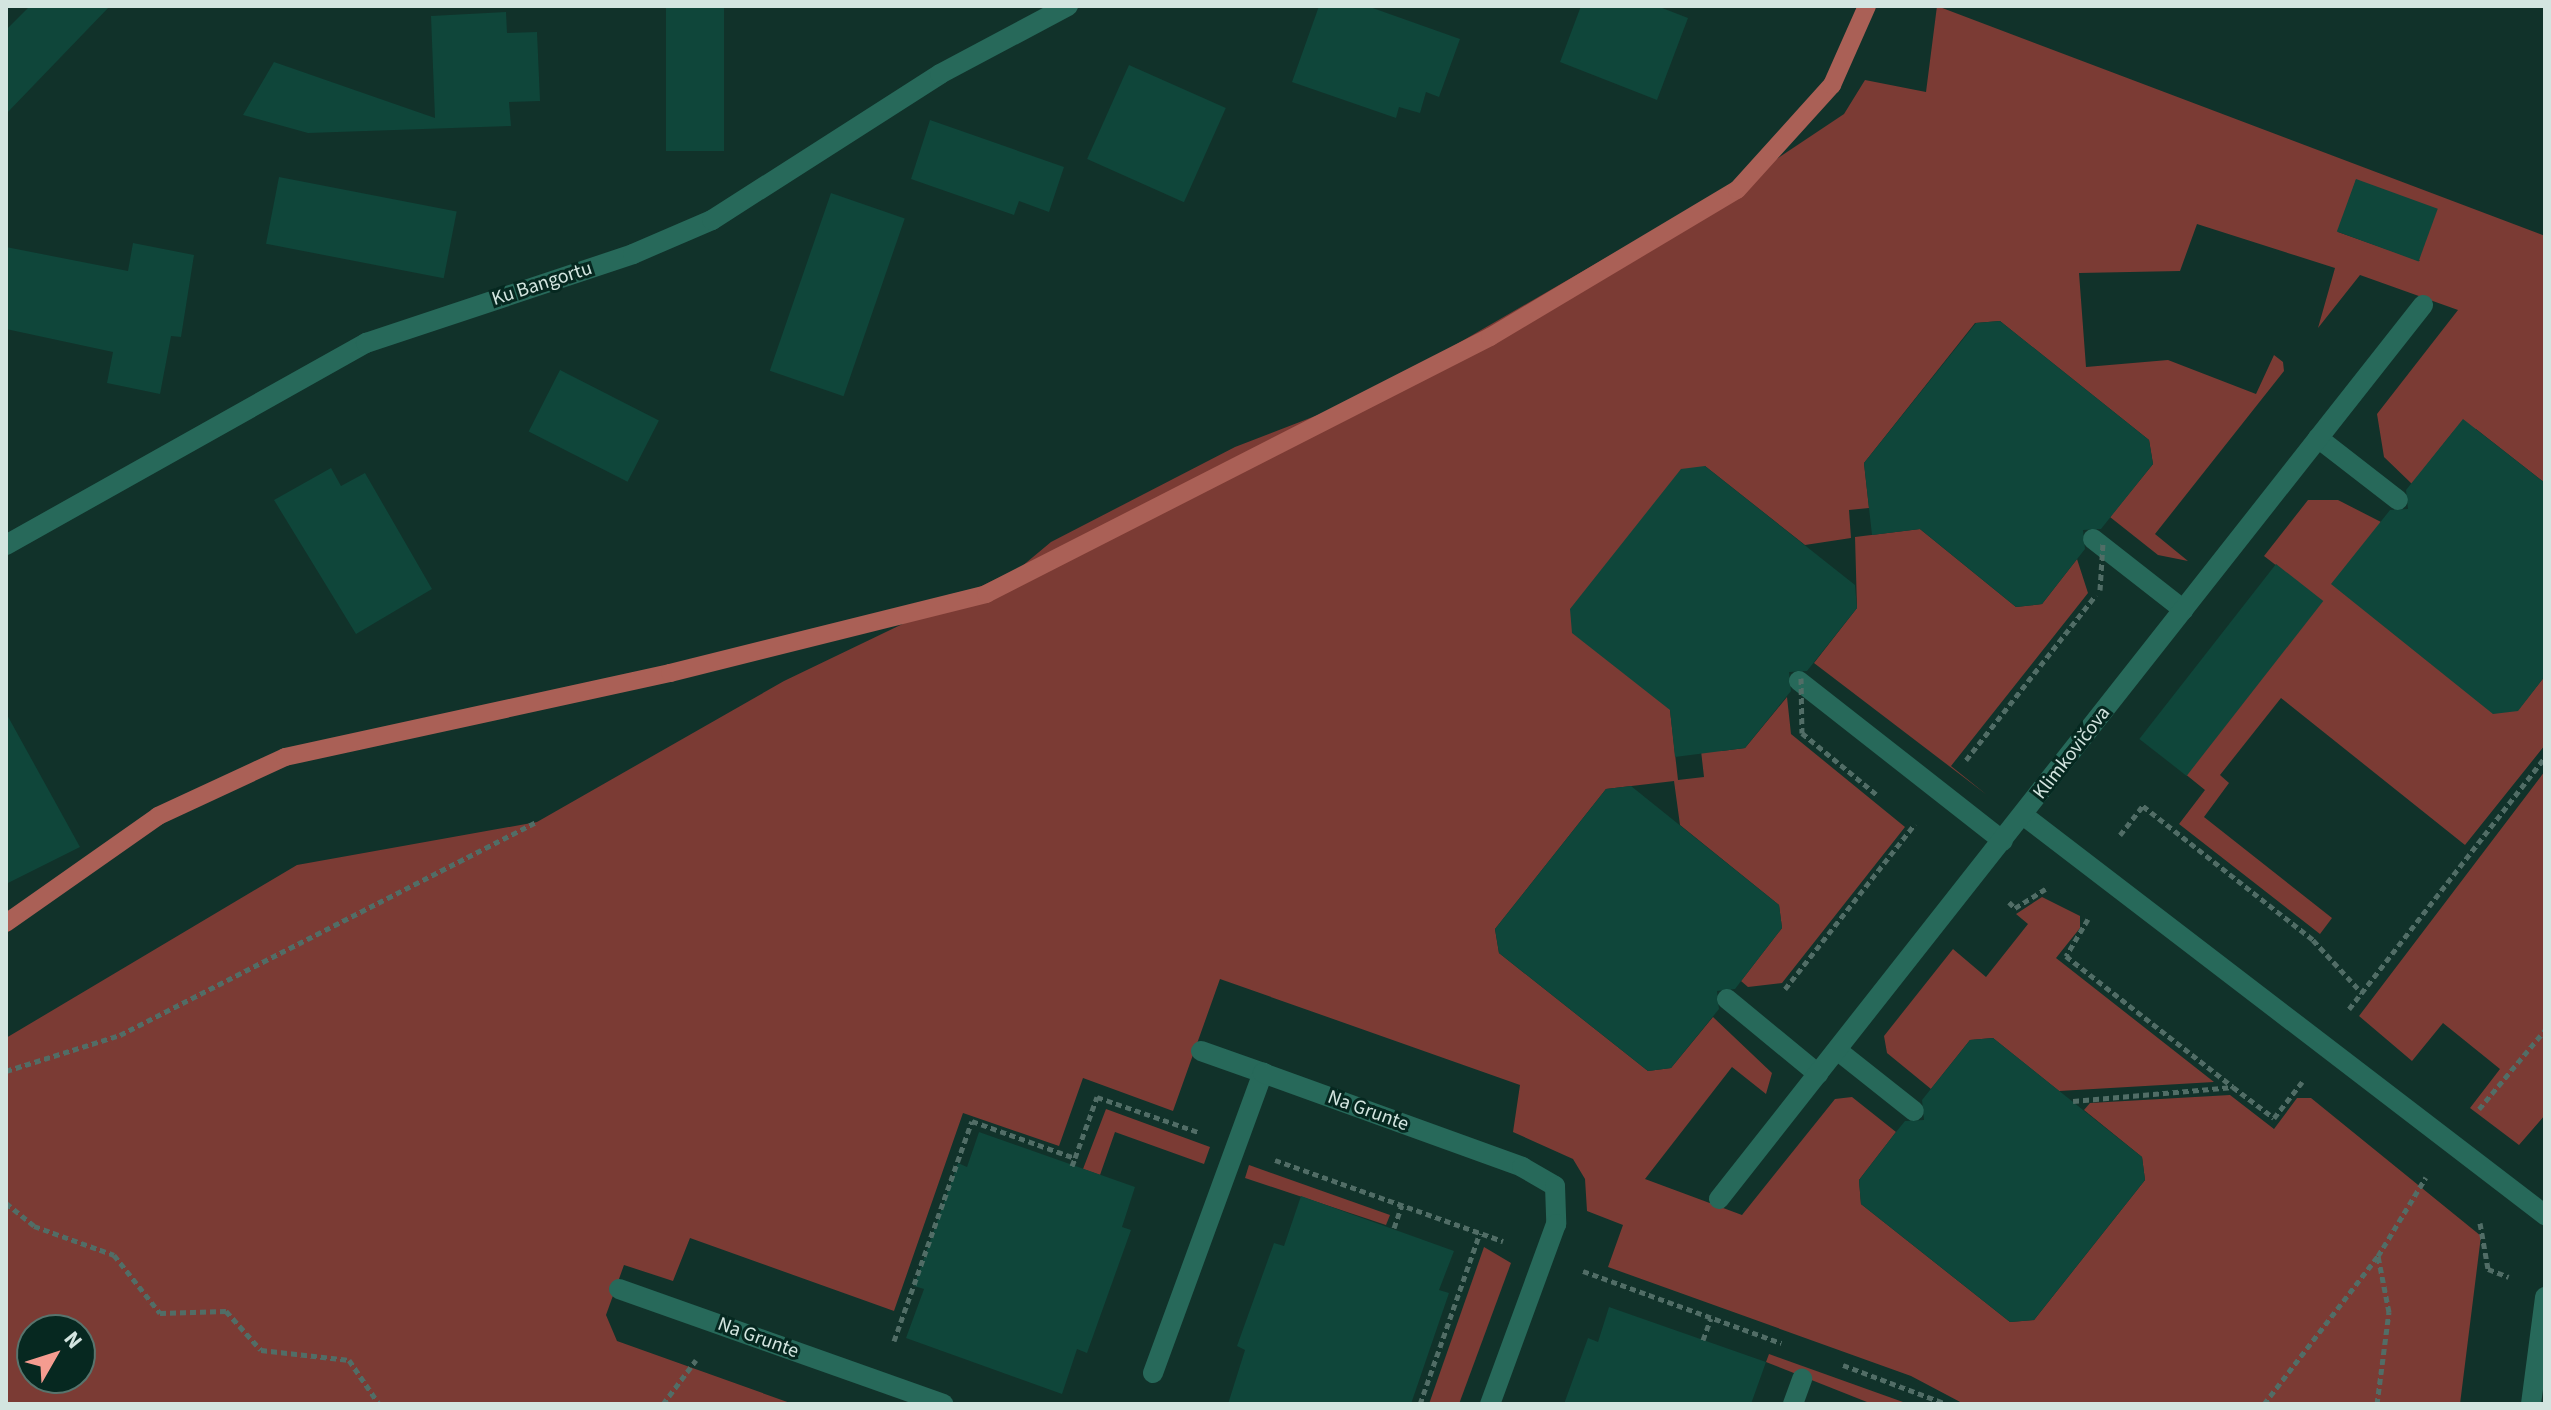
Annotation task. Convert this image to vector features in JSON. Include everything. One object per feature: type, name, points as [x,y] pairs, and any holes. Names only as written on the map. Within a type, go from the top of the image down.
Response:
[{"type":"street","name":"Ku Bangortu","points":[[6,545],[366,343],[633,254],[712,220],[940,74],[1068,6]]},
{"type":"street","name":"Klimkovičova","points":[[1719,1199],[2423,305]]},
{"type":"street","points":[[2318,438],[2398,500]]},
{"type":"street","points":[[2098,540],[2184,610]]},
{"type":"street","points":[[1800,680],[2003,841]]},
{"type":"street","points":[[2023,815],[2450,1146],[2545,1215]]},
{"type":"street","points":[[1727,999],[1818,1074]]},
{"type":"street","points":[[1837,1050],[1914,1111]]},
{"type":"street","points":[[1153,1373],[1263,1073],[1201,1051]]},
{"type":"street","name":"Na Grunte","points":[[1263,1073],[1522,1167],[1555,1186],[1556,1224],[1490,1404]]},
{"type":"street","name":"Na Grunte","points":[[619,1289],[943,1404]]},
{"type":"street","points":[[2531,1404],[2545,1297]]},
{"type":"street","points":[[1793,1404],[1802,1379]]},
{"type":"path","points":[[2023,815],[1961,766],[2100,590],[2098,540]]},
{"type":"path","points":[[2100,590],[2162,638]]},
{"type":"path","points":[[1800,680],[1802,733],[1887,800]]},
{"type":"path","points":[[1976,874],[2015,908],[2052,888],[2068,900],[2088,918],[2066,956],[2274,1118],[2328,1049],[2362,993],[2545,757]]},
{"type":"path","points":[[2068,900],[2143,806],[2313,940],[2362,993]]},
{"type":"path","points":[[1784,991],[1919,819],[1909,813]]},
{"type":"path","points":[[6,1071],[120,1035],[537,822]]},
{"type":"path","points":[[2264,1404],[2378,1256],[2425,1178],[2545,1030]]},
{"type":"path","points":[[2303,1082],[2313,1090]]},
{"type":"path","points":[[2073,1101],[2233,1087]]},
{"type":"path","points":[[1072,1166],[1097,1097],[1193,1131]]},
{"type":"path","points":[[879,1381],[972,1121],[1075,1158]]},
{"type":"path","points":[[2413,1169],[2435,1187]]},
{"type":"path","points":[[6,1203],[34,1226],[114,1255],[160,1313],[226,1311],[261,1350],[349,1360],[379,1404]]},
{"type":"path","points":[[1394,1228],[1402,1205]]},
{"type":"path","points":[[2473,1217],[2489,1246],[2488,1269],[2516,1280]]},
{"type":"path","points":[[1420,1404],[1480,1233]]},
{"type":"path","points":[[2377,1404],[2389,1312],[2378,1256]]},
{"type":"path","points":[[1703,1340],[1711,1318]]},
{"type":"shaded area","points":[[1937,6],[2545,236],[2545,483],[2476,429],[2453,432],[2412,484],[2384,457],[2377,414],[2458,310],[2360,275],[2318,328],[2335,268],[2197,224],[2180,271],[2079,273],[2086,367],[2168,360],[2256,394],[2274,355],[2283,362],[2284,371],[2155,534],[2188,561],[2158,555],[2110,517],[2153,464],[2149,440],[2000,321],[1975,323],[1864,463],[1869,508],[1849,510],[1851,538],[1805,545],[1705,466],[1670,710],[1678,780],[1704,777],[1699,733],[1722,751],[1745,748],[1787,697],[1791,734],[1905,827],[1782,983],[1748,987],[1741,981],[1782,928],[1779,905],[1680,825],[1674,781],[1606,789],[1495,929],[1499,953],[1648,1071],[1671,1068],[1713,1017],[1772,1073],[1766,1094],[1732,1067],[1645,1179],[1742,1215],[1835,1099],[1852,1097],[1896,1132],[1859,1180],[1861,1204],[2010,1322],[2034,1320],[2145,1180],[2142,1157],[2084,1110],[2090,1103],[2230,1095],[2274,1129],[2297,1098],[2311,1098],[2481,1236],[2460,1404],[1964,1404],[1911,1376],[1608,1267],[1623,1225],[1587,1211],[1585,1179],[1573,1159],[1513,1132],[1520,1085],[1220,979],[1173,1111],[1083,1078],[1059,1146],[963,1113],[894,1311],[690,1238],[673,1281],[624,1265],[606,1315],[617,1341],[793,1404],[6,1404],[6,1038],[297,865],[537,822],[784,681],[1021,567],[1051,542],[1235,447],[1367,396],[1775,160],[1844,114],[1865,80],[1926,92]],"holes":[[[2356,180],[2420,261],[2338,232]]]},
{"type":"shaded area","points":[[2308,500],[2338,500],[2381,522],[2518,710],[2545,676],[2545,745],[2465,845],[2281,698],[2220,775],[2229,783],[2204,817],[2332,918],[2320,934],[2179,824],[2205,790],[2184,773],[2322,601],[2264,556]]},
{"type":"shaded area","points":[[1920,529],[2016,607],[2042,604],[2077,559],[2088,593],[1951,766],[1987,795],[1814,663],[1857,608],[1855,537]]},
{"type":"shaded area","points":[[2545,771],[2545,1115],[2519,1145],[2470,1108],[2500,1069],[2443,1023],[2412,1061],[2359,1016]]},
{"type":"shaded area","points":[[2042,897],[2080,916],[2080,928],[2056,958],[2214,1082],[2059,1091],[1993,1038],[1970,1040],[1931,1089],[1887,1053],[1884,1036],[1953,949],[1986,977],[2028,924],[2016,914]]},
{"type":"shaded area","points":[[1106,1109],[1210,1147],[1204,1164],[1115,1132],[1100,1175],[1083,1169]]},
{"type":"shaded area","points":[[1249,1165],[1390,1215],[1386,1225],[1245,1178]]},
{"type":"shaded area","points":[[1484,1247],[1511,1263],[1459,1404],[1429,1404]]},
{"type":"shaded area","points":[[1769,1354],[1906,1404],[1872,1404],[1766,1362]]},
{"type":"building","points":[[30,6],[110,6],[6,114],[6,30]]},
{"type":"building","points":[[666,6],[724,6],[724,151],[666,151]]},
{"type":"building","points":[[1319,6],[1367,6],[1460,39],[1439,97],[1426,92],[1420,113],[1399,107],[1396,118],[1292,82]]},
{"type":"building","points":[[1581,6],[1657,6],[1688,18],[1657,100],[1560,62]]},
{"type":"building","points":[[506,12],[507,33],[537,32],[540,101],[509,102],[511,126],[308,133],[243,115],[274,62],[435,118],[431,16]]},
{"type":"building","points":[[1129,65],[1226,108],[1184,202],[1087,159]]},
{"type":"building","points":[[930,120],[1064,167],[1049,212],[1019,201],[1014,215],[911,179]]},
{"type":"building","points":[[279,177],[457,212],[444,278],[266,244]]},
{"type":"building","points":[[2356,179],[2438,209],[2419,261],[2337,232]]},
{"type":"building","points":[[831,193],[905,218],[844,396],[770,371]]},
{"type":"building","points":[[133,243],[194,255],[181,337],[171,336],[160,394],[107,383],[113,352],[6,329],[6,247],[128,271]]},
{"type":"building","points":[[2000,321],[2149,440],[2153,464],[2101,529],[2083,530],[2085,549],[2042,604],[2016,607],[1920,529],[1872,535],[1864,463],[1976,323]]},
{"type":"building","points":[[560,370],[659,420],[628,482],[529,431]]},
{"type":"building","points":[[2463,419],[2545,483],[2545,676],[2518,711],[2493,714],[2331,584],[2390,510],[2408,509],[2406,490]]},
{"type":"building","points":[[1705,466],[1855,585],[1857,608],[1807,671],[1789,672],[1791,691],[1745,748],[1675,757],[1670,710],[1572,633],[1570,609],[1681,469]]},
{"type":"building","points":[[331,468],[341,486],[365,473],[432,589],[356,634],[274,500]]},
{"type":"building","points":[[2276,564],[2323,601],[2187,776],[2139,739]]},
{"type":"building","points":[[6,713],[80,847],[6,884]]},
{"type":"building","points":[[1631,786],[1779,905],[1782,928],[1735,989],[1717,991],[1719,1009],[1671,1068],[1648,1071],[1499,953],[1495,929],[1606,789]]},
{"type":"building","points":[[1993,1038],[2142,1157],[2145,1180],[2034,1320],[2010,1322],[1861,1204],[1859,1180],[1896,1132],[1905,1121],[1924,1120],[1922,1100],[1970,1040]]},
{"type":"building","points":[[979,1132],[1135,1187],[1122,1227],[1131,1230],[1087,1353],[1077,1349],[1062,1394],[906,1338],[924,1289],[914,1286],[958,1163],[967,1167]]},
{"type":"building","points":[[1301,1196],[1454,1251],[1439,1290],[1449,1293],[1411,1404],[1228,1404],[1245,1350],[1237,1346],[1274,1243],[1284,1246]]},
{"type":"building","points":[[1609,1307],[1766,1362],[1751,1404],[1564,1404],[1588,1338],[1598,1342]]},
{"type":"waterway","points":[[6,923],[158,816],[285,757],[670,673],[986,594],[1490,337],[1737,190],[1832,85],[1867,6]]}]
